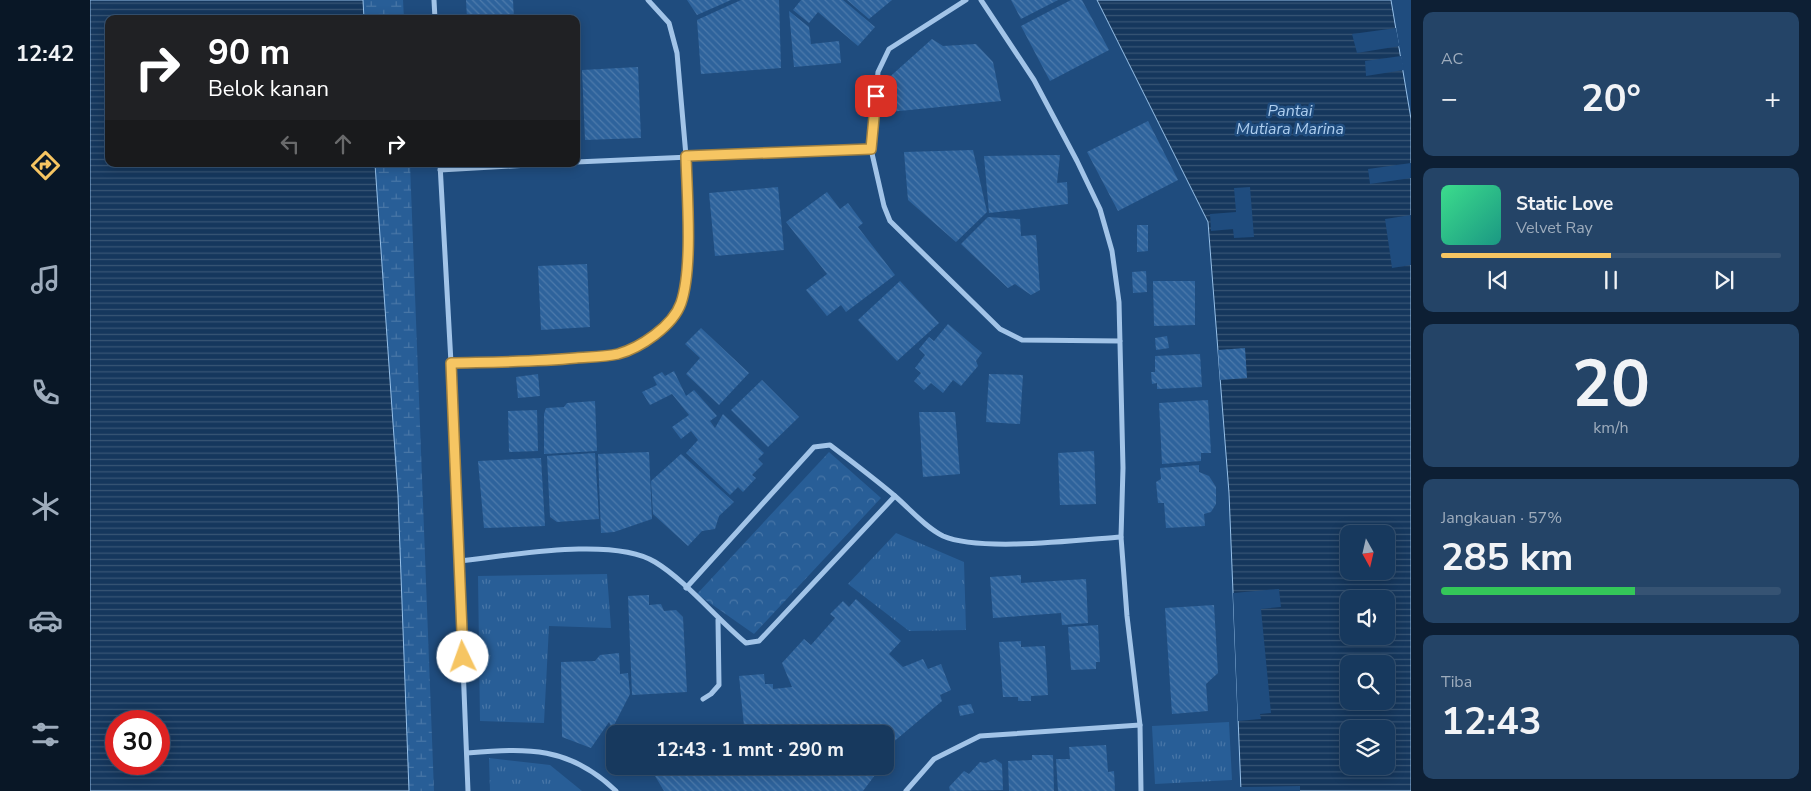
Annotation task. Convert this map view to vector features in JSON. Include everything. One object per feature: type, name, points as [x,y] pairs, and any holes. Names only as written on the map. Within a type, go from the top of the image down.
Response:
[{"type":"street","points":[[434,0],[435,15]]},
{"type":"street","points":[[451,363],[539,361],[617,354],[640,345],[663,329],[681,304],[687,267],[686,156],[677,53],[669,23],[648,0]]},
{"type":"street","points":[[966,0],[889,49],[878,72],[871,149],[881,194],[890,221],[1000,329],[1022,340],[1120,341]]},
{"type":"street","points":[[982,0],[1034,80],[1100,209],[1113,260],[1119,302],[1123,468],[1122,537],[1127,616],[1140,725],[1142,791]]},
{"type":"street","points":[[580,162],[871,149]]},
{"type":"street","points":[[440,167],[451,363],[468,791]]},
{"type":"street","points":[[686,588],[814,447],[830,445],[895,496],[935,531],[945,536],[967,542],[990,544],[1122,537]]},
{"type":"street","points":[[459,561],[589,548],[624,550],[655,562],[746,643],[759,641],[895,496]]},
{"type":"street","points":[[703,699],[711,694],[718,685],[718,620]]},
{"type":"street","points":[[906,791],[934,759],[980,736],[1140,725]]},
{"type":"street","points":[[467,753],[505,750],[540,751],[574,760],[602,777],[616,791]]},
{"type":"green space","points":[[257,0],[403,0],[404,15],[256,15]]},
{"type":"green space","points":[[251,167],[410,167],[434,791],[350,791]]},
{"type":"green space","points":[[829,452],[881,498],[754,634],[697,594]]},
{"type":"green space","points":[[896,533],[964,562],[966,630],[909,631],[848,584]]},
{"type":"green space","points":[[607,574],[611,628],[549,626],[544,723],[480,721],[478,576]]},
{"type":"green space","points":[[1229,722],[1232,780],[1155,784],[1152,726]]},
{"type":"green space","points":[[489,758],[550,765],[582,791],[490,791]]},
{"type":"water","points":[[90,0],[363,0],[364,15],[105,15],[105,167],[375,167],[398,495],[409,791],[90,791]]},
{"type":"water","name":"Pantai Mutiara Marina","points":[[1097,0],[1391,0],[1411,119],[1411,791],[1241,791],[1229,493],[1208,222]]},
{"type":"pier","points":[[1396,28],[1399,46],[1357,53],[1352,34]]},
{"type":"pier","points":[[1401,52],[1404,70],[1366,76],[1365,61],[1401,56]]},
{"type":"pier","points":[[1411,163],[1411,178],[1370,184],[1368,169]]},
{"type":"pier","points":[[1250,187],[1254,237],[1234,238],[1233,229],[1211,231],[1210,214],[1236,212],[1234,188]]},
{"type":"pier","points":[[1411,215],[1411,265],[1392,268],[1385,219]]},
{"type":"pier","points":[[1279,589],[1281,607],[1261,609],[1271,713],[1260,714],[1261,719],[1238,721],[1233,593]]},
{"type":"pier","points":[[1300,786],[1300,791],[1238,791],[1238,787]]},
{"type":"building","points":[[466,0],[513,0],[514,15],[467,15]]},
{"type":"building","points":[[687,0],[731,0],[697,15]]},
{"type":"building","points":[[741,0],[779,0],[781,68],[701,74],[697,20]]},
{"type":"building","points":[[801,0],[843,0],[875,27],[858,46],[818,12],[809,23],[793,10]]},
{"type":"building","points":[[847,0],[892,0],[869,19]]},
{"type":"building","points":[[1011,0],[1058,0],[1021,19]]},
{"type":"building","points":[[1071,0],[1082,0],[1109,50],[1050,81],[1021,26]]},
{"type":"building","points":[[789,11],[809,27],[811,44],[839,41],[841,63],[794,67]]},
{"type":"building","points":[[932,39],[943,46],[976,44],[993,62],[1001,101],[889,112],[884,82]]},
{"type":"building","points":[[638,67],[641,138],[585,140],[582,70]]},
{"type":"building","points":[[1148,121],[1178,180],[1118,211],[1087,152]]},
{"type":"building","points":[[973,150],[987,212],[956,242],[908,200],[904,152]]},
{"type":"building","points":[[1060,155],[1057,183],[1067,182],[1068,204],[989,213],[984,156]]},
{"type":"building","points":[[778,187],[784,250],[715,256],[709,193]]},
{"type":"building","points":[[827,192],[840,209],[848,203],[863,223],[858,227],[895,275],[846,312],[841,305],[827,316],[806,290],[827,274],[786,222]]},
{"type":"building","points":[[988,217],[1020,219],[1021,236],[1036,235],[1040,290],[1031,295],[1015,284],[1008,288],[961,244]]},
{"type":"building","points":[[1137,225],[1148,225],[1148,251],[1137,252]]},
{"type":"building","points":[[587,264],[590,327],[541,330],[538,266]]},
{"type":"building","points":[[1146,271],[1147,292],[1133,293],[1132,272]]},
{"type":"building","points":[[900,281],[939,323],[897,361],[858,320]]},
{"type":"building","points":[[1153,281],[1195,281],[1195,325],[1154,326]]},
{"type":"building","points":[[948,324],[982,353],[976,361],[978,366],[961,386],[953,380],[943,393],[931,383],[924,390],[914,381],[921,373],[915,368],[925,355],[919,349],[929,337],[934,341]]},
{"type":"building","points":[[701,328],[749,373],[719,405],[686,374],[700,358],[685,344]]},
{"type":"building","points":[[1167,336],[1169,348],[1156,350],[1155,338]]},
{"type":"building","points":[[1245,348],[1247,378],[1220,380],[1218,350]]},
{"type":"building","points":[[1200,354],[1202,387],[1157,389],[1157,383],[1152,384],[1151,372],[1155,372],[1155,356]]},
{"type":"building","points":[[674,371],[686,396],[694,390],[717,416],[710,421],[715,428],[723,414],[764,453],[758,459],[763,464],[752,475],[756,478],[743,492],[738,487],[730,495],[686,453],[698,440],[691,431],[681,439],[672,427],[689,415],[672,394],[650,405],[642,392],[657,385],[653,377],[662,372],[665,376]]},
{"type":"building","points":[[538,374],[540,396],[518,398],[516,377]]},
{"type":"building","points":[[989,374],[1023,375],[1020,424],[986,422]]},
{"type":"building","points":[[762,380],[799,417],[768,447],[731,410]]},
{"type":"building","points":[[1208,400],[1211,453],[1201,453],[1201,461],[1162,464],[1159,403]]},
{"type":"building","points":[[595,401],[597,451],[544,454],[544,414],[546,408],[564,407],[567,403]]},
{"type":"building","points":[[537,410],[538,451],[509,452],[508,411]]},
{"type":"building","points":[[919,412],[955,412],[960,474],[923,477]]},
{"type":"building","points":[[1094,451],[1096,504],[1060,505],[1058,453]]},
{"type":"building","points":[[649,452],[652,519],[614,532],[601,533],[598,454]]},
{"type":"building","points":[[595,453],[599,519],[557,522],[550,517],[547,456]]},
{"type":"building","points":[[681,454],[734,502],[719,516],[715,529],[702,531],[688,546],[653,514],[651,481]]},
{"type":"building","points":[[541,458],[545,526],[484,528],[478,461]]},
{"type":"building","points":[[1199,465],[1199,472],[1209,476],[1216,487],[1216,504],[1211,512],[1204,514],[1205,526],[1166,528],[1164,503],[1158,503],[1156,482],[1161,479],[1160,468]]},
{"type":"building","points":[[1021,575],[1021,583],[1086,579],[1088,623],[1062,625],[1061,613],[993,618],[990,577]]},
{"type":"building","points":[[649,595],[649,605],[661,604],[664,611],[676,610],[683,617],[687,692],[632,695],[628,596]]},
{"type":"building","points":[[856,599],[901,641],[889,654],[903,667],[923,659],[928,669],[941,664],[951,690],[940,695],[942,701],[894,741],[894,725],[744,725],[739,676],[764,674],[765,684],[773,684],[773,689],[792,687],[782,663],[804,639],[811,645],[835,618],[830,614],[843,601],[849,607]]},
{"type":"building","points":[[1214,605],[1218,673],[1206,684],[1208,711],[1172,714],[1165,608]]},
{"type":"building","points":[[1098,625],[1100,662],[1096,662],[1096,669],[1071,670],[1068,627]]},
{"type":"building","points":[[1021,641],[1021,647],[1045,646],[1048,695],[1031,696],[1031,701],[1018,701],[1018,697],[1003,697],[999,642]]},
{"type":"building","points":[[619,653],[620,674],[628,673],[630,694],[614,725],[610,725],[609,722],[591,748],[562,737],[561,662],[595,661],[600,655]]},
{"type":"building","points":[[971,704],[974,713],[960,716],[958,706]]},
{"type":"building","points":[[1106,745],[1108,772],[1114,771],[1115,791],[1058,791],[1056,759],[1070,759],[1069,747]]},
{"type":"building","points":[[1032,755],[1053,755],[1054,791],[1009,791],[1008,761],[1032,760]]},
{"type":"building","points":[[995,759],[1002,764],[1003,790],[950,791],[949,787],[964,771],[969,774],[980,762],[986,763]]},
{"type":"building","points":[[654,775],[875,775],[863,791],[664,791]]},
{"type":"route","points":[[463,657],[451,363],[539,361],[598,356],[617,354],[640,345],[663,329],[681,304],[687,267],[686,156],[871,149],[876,96]]}]
